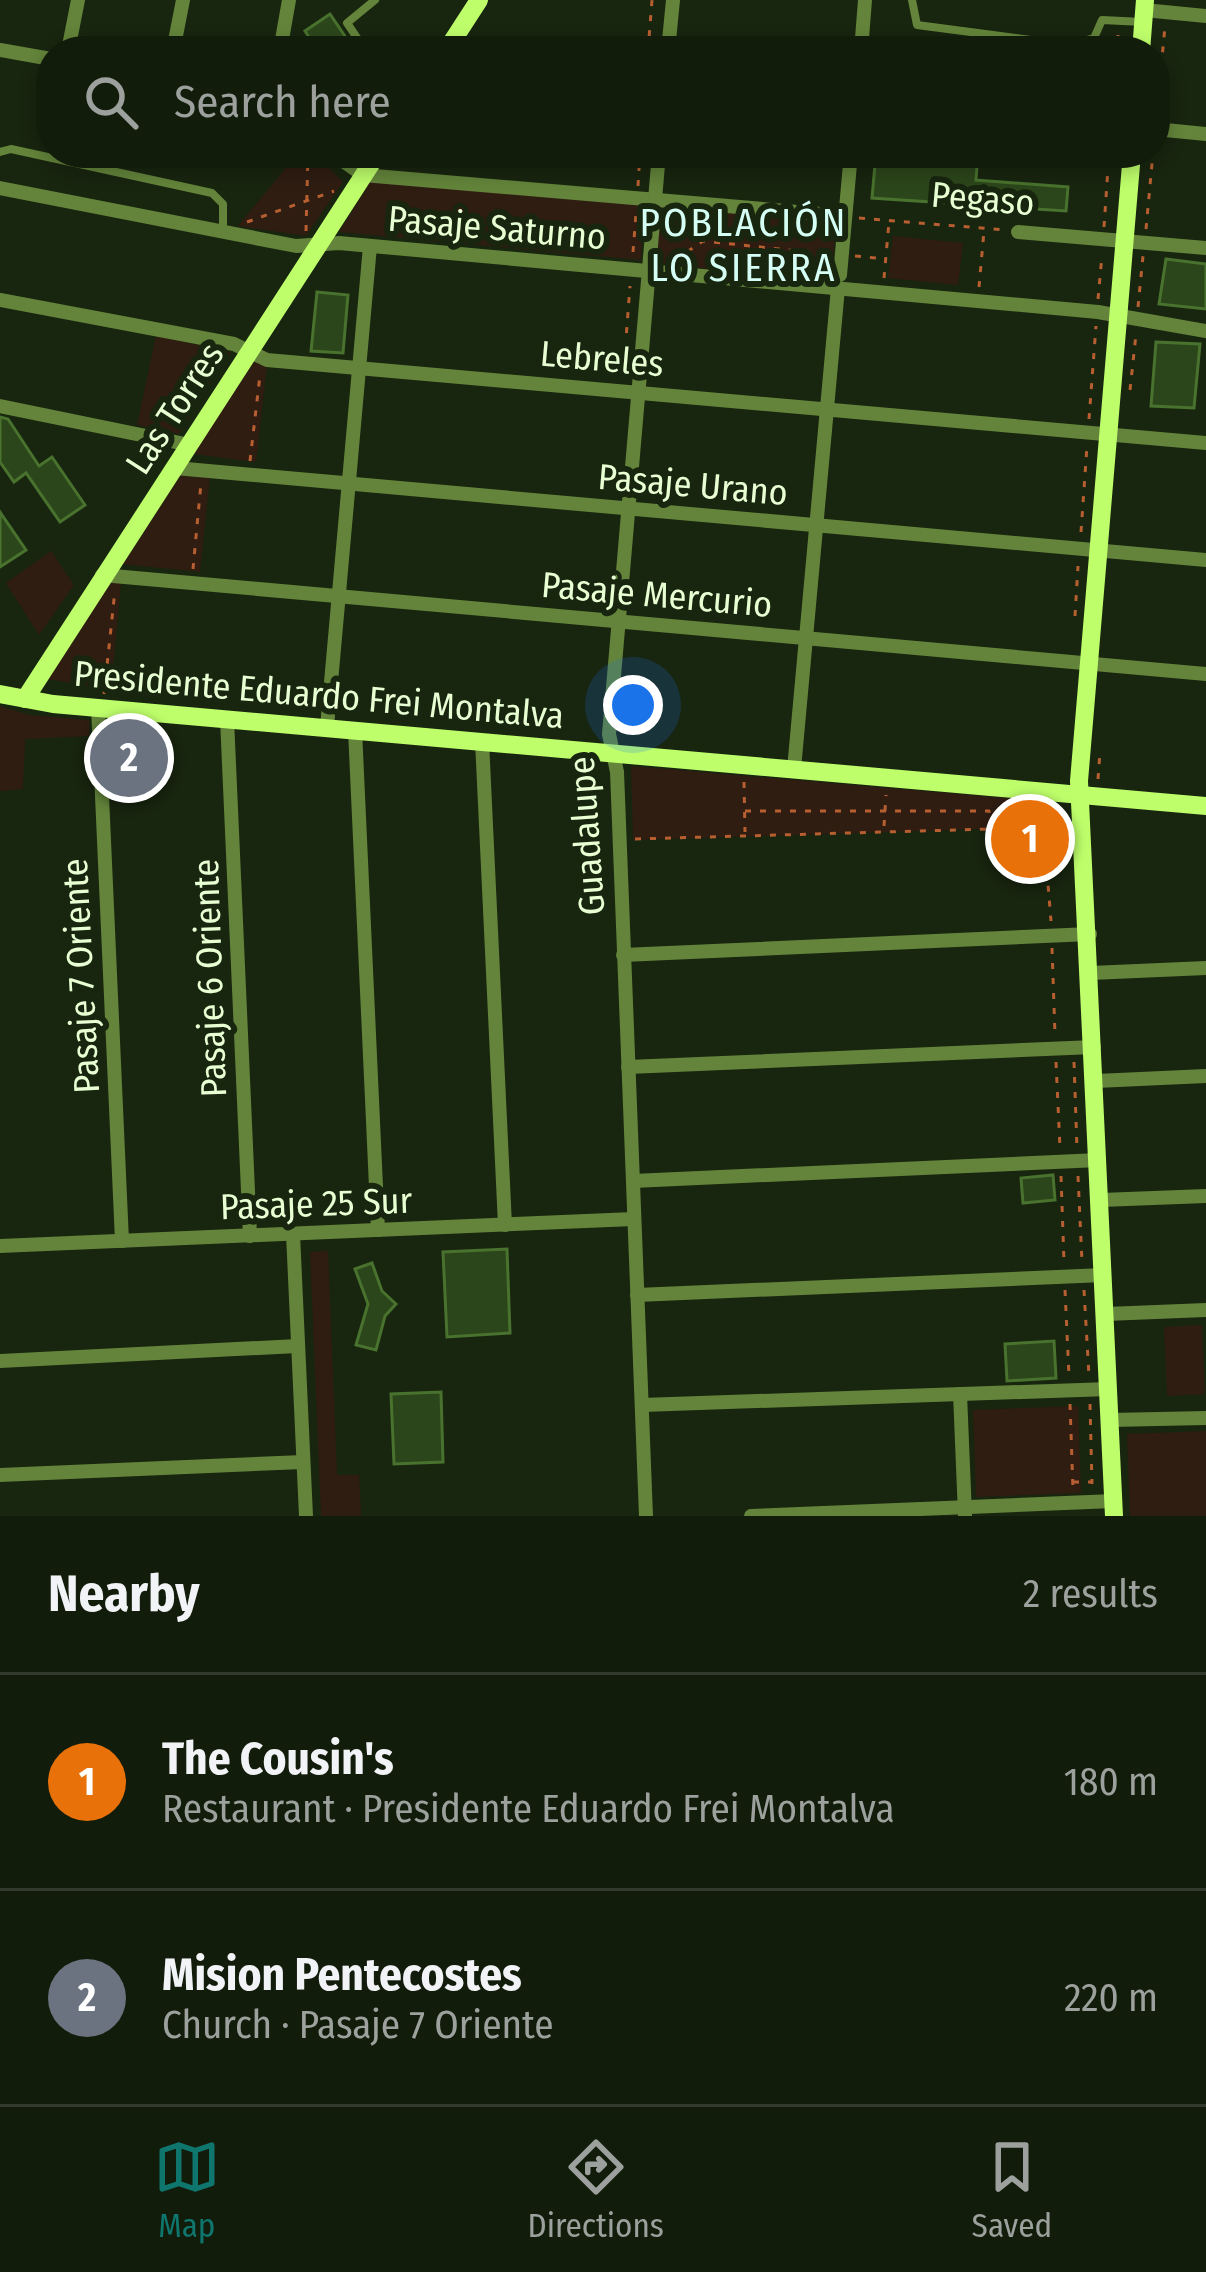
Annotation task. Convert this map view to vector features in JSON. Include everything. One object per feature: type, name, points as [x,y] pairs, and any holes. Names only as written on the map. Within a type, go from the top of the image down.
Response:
[{"type":"street","points":[[71,36],[78,0]]},
{"type":"street","points":[[176,36],[183,0]]},
{"type":"street","points":[[283,36],[289,0]]},
{"type":"street","points":[[669,36],[673,0]]},
{"type":"street","points":[[862,36],[866,0]]},
{"type":"street","points":[[454,36],[473,3]]},
{"type":"street","points":[[1144,11],[1206,16]]},
{"type":"street","points":[[0,50],[36,56]]},
{"type":"street","points":[[1170,130],[1206,134]]},
{"type":"street","points":[[349,168],[361,179],[845,216]]},
{"type":"street","name":"Las Torres","points":[[25,699],[190,445],[256,355],[313,245],[368,168]]},
{"type":"street","name":"Guadalupe","points":[[646,1516],[619,841],[608,734],[638,392],[654,271],[659,168]]},
{"type":"street","points":[[794,769],[850,168]]},
{"type":"street","points":[[751,1516],[1114,1508],[1090,934],[1079,795],[1088,549],[1107,314],[1124,241],[1131,168]]},
{"type":"street","name":"Pasaje Saturno","points":[[0,188],[313,245],[839,281],[883,292],[1107,314],[1206,331]]},
{"type":"street","name":"Pegaso","points":[[1018,232],[1206,248]]},
{"type":"street","points":[[328,728],[370,246]]},
{"type":"street","name":"Lebreles","points":[[0,300],[234,344],[256,355],[1206,442]]},
{"type":"street","points":[[0,406],[190,445]]},
{"type":"street","name":"Pasaje Urano","points":[[175,468],[1206,560]]},
{"type":"street","name":"Pasaje Mercurio","points":[[109,576],[1206,674]]},
{"type":"street","name":"Presidente Eduardo Frei Montalva","points":[[0,694],[100,708],[1206,806]]},
{"type":"street","name":"Pasaje 7 Oriente","points":[[100,708],[122,1241]]},
{"type":"street","name":"Pasaje 6 Oriente","points":[[227,719],[250,1236]]},
{"type":"street","points":[[355,730],[378,1230]]},
{"type":"street","points":[[482,741],[505,1225]]},
{"type":"street","points":[[622,955],[1090,934]]},
{"type":"street","points":[[1091,973],[1206,968]]},
{"type":"street","points":[[628,1067],[1094,1047]]},
{"type":"street","points":[[1096,1081],[1206,1076]]},
{"type":"street","points":[[633,1180],[1099,1160]]},
{"type":"street","points":[[1101,1200],[1206,1196]]},
{"type":"street","name":"Pasaje 25 Sur","points":[[0,1246],[634,1219]]},
{"type":"street","points":[[293,1234],[306,1516]]},
{"type":"street","points":[[638,1295],[1104,1275]]},
{"type":"street","points":[[1106,1314],[1206,1310]]},
{"type":"street","points":[[0,1361],[298,1346]]},
{"type":"street","points":[[642,1405],[1109,1389]]},
{"type":"street","points":[[960,1394],[965,1511]]},
{"type":"street","points":[[1110,1420],[1206,1418]]},
{"type":"street","points":[[0,1475],[303,1462]]},
{"type":"lane","points":[[356,36],[347,23],[375,0]]},
{"type":"lane","points":[[912,0],[917,25],[1001,36]]},
{"type":"lane","points":[[1095,36],[1102,20],[1144,11]]},
{"type":"lane","points":[[0,152],[10,149],[36,155]]},
{"type":"lane","points":[[97,168],[212,193],[223,204],[226,228]]},
{"type":"path","points":[[649,36],[652,0]]},
{"type":"path","points":[[1164,36],[1166,12]]},
{"type":"path","points":[[307,168],[305,201],[313,245]]},
{"type":"path","points":[[1075,616],[1088,549],[1107,314],[1103,239],[1108,168]]},
{"type":"path","points":[[226,228],[361,179]]},
{"type":"path","points":[[660,200],[703,242]]},
{"type":"path","name":"Pegaso","points":[[845,216],[1018,232]]},
{"type":"path","points":[[883,292],[889,220]]},
{"type":"path","points":[[978,301],[984,229]]},
{"type":"path","points":[[654,271],[703,242],[885,260]]},
{"type":"path","points":[[248,474],[256,355]]},
{"type":"path","points":[[191,583],[202,470]]},
{"type":"path","points":[[100,708],[109,576]]},
{"type":"path","points":[[744,782],[745,834]]},
{"type":"path","points":[[884,828],[886,794]]},
{"type":"path","points":[[968,802],[989,804],[990,825]]},
{"type":"path","points":[[745,811],[885,807],[989,811]]},
{"type":"path","points":[[619,841],[884,828],[1064,827]]},
{"type":"shaded area","points":[[286,168],[329,168],[343,182],[306,236],[238,226]]},
{"type":"shaded area","points":[[372,179],[644,203],[641,260],[339,232]]},
{"type":"shaded area","points":[[662,205],[835,219],[832,282],[655,263]]},
{"type":"shaded area","points":[[893,236],[963,243],[958,285],[888,278]]},
{"type":"shaded area","points":[[156,336],[231,352],[179,434],[137,425]]},
{"type":"shaded area","points":[[252,362],[267,364],[256,462],[193,454]]},
{"type":"shaded area","points":[[182,473],[210,476],[200,572],[123,564]]},
{"type":"shaded area","points":[[51,551],[74,585],[39,635],[6,583]]},
{"type":"shaded area","points":[[112,580],[121,582],[111,689],[47,679]]},
{"type":"shaded area","points":[[0,706],[30,715],[89,720],[89,736],[25,739],[23,789],[0,791]]},
{"type":"shaded area","points":[[631,766],[1040,801],[1043,827],[633,840]]},
{"type":"shaded area","points":[[328,1251],[337,1475],[359,1475],[361,1516],[321,1516],[310,1252]]},
{"type":"shaded area","points":[[1202,1325],[1205,1394],[1167,1396],[1164,1327]]},
{"type":"shaded area","points":[[1078,1406],[1081,1493],[976,1497],[973,1410]]},
{"type":"shaded area","points":[[1206,1431],[1206,1516],[1130,1516],[1127,1434]]},
{"type":"building","points":[[330,14],[345,36],[308,36],[305,31]]},
{"type":"building","points":[[875,168],[977,168],[976,180],[1068,187],[1066,211],[872,198]]},
{"type":"building","points":[[1166,259],[1206,264],[1206,309],[1159,304]]},
{"type":"building","points":[[317,292],[348,295],[343,353],[311,351]]},
{"type":"building","points":[[1156,342],[1200,344],[1194,408],[1151,406]]},
{"type":"building","points":[[0,417],[8,419],[39,466],[52,457],[85,505],[60,522],[26,473],[14,482],[0,462]]},
{"type":"building","points":[[0,512],[26,550],[0,567]]},
{"type":"building","points":[[138,736],[139,780],[121,781],[120,737]]},
{"type":"building","points":[[1053,1175],[1055,1200],[1023,1203],[1021,1178]]},
{"type":"building","points":[[507,1249],[510,1333],[447,1337],[443,1252]]},
{"type":"building","points":[[372,1263],[382,1291],[396,1304],[385,1316],[376,1350],[356,1345],[368,1304],[355,1269]]},
{"type":"building","points":[[1054,1341],[1056,1378],[1007,1381],[1005,1344]]},
{"type":"building","points":[[441,1392],[443,1462],[394,1464],[391,1394]]},
{"type":"place","name":"Mision Pentecostes","points":[[129,758]]},
{"type":"place","name":"The Cousin's","points":[[1030,839]]},
{"type":"district","name":"POBLACIÓN LO SIERRA","points":[[744,244]]}]
